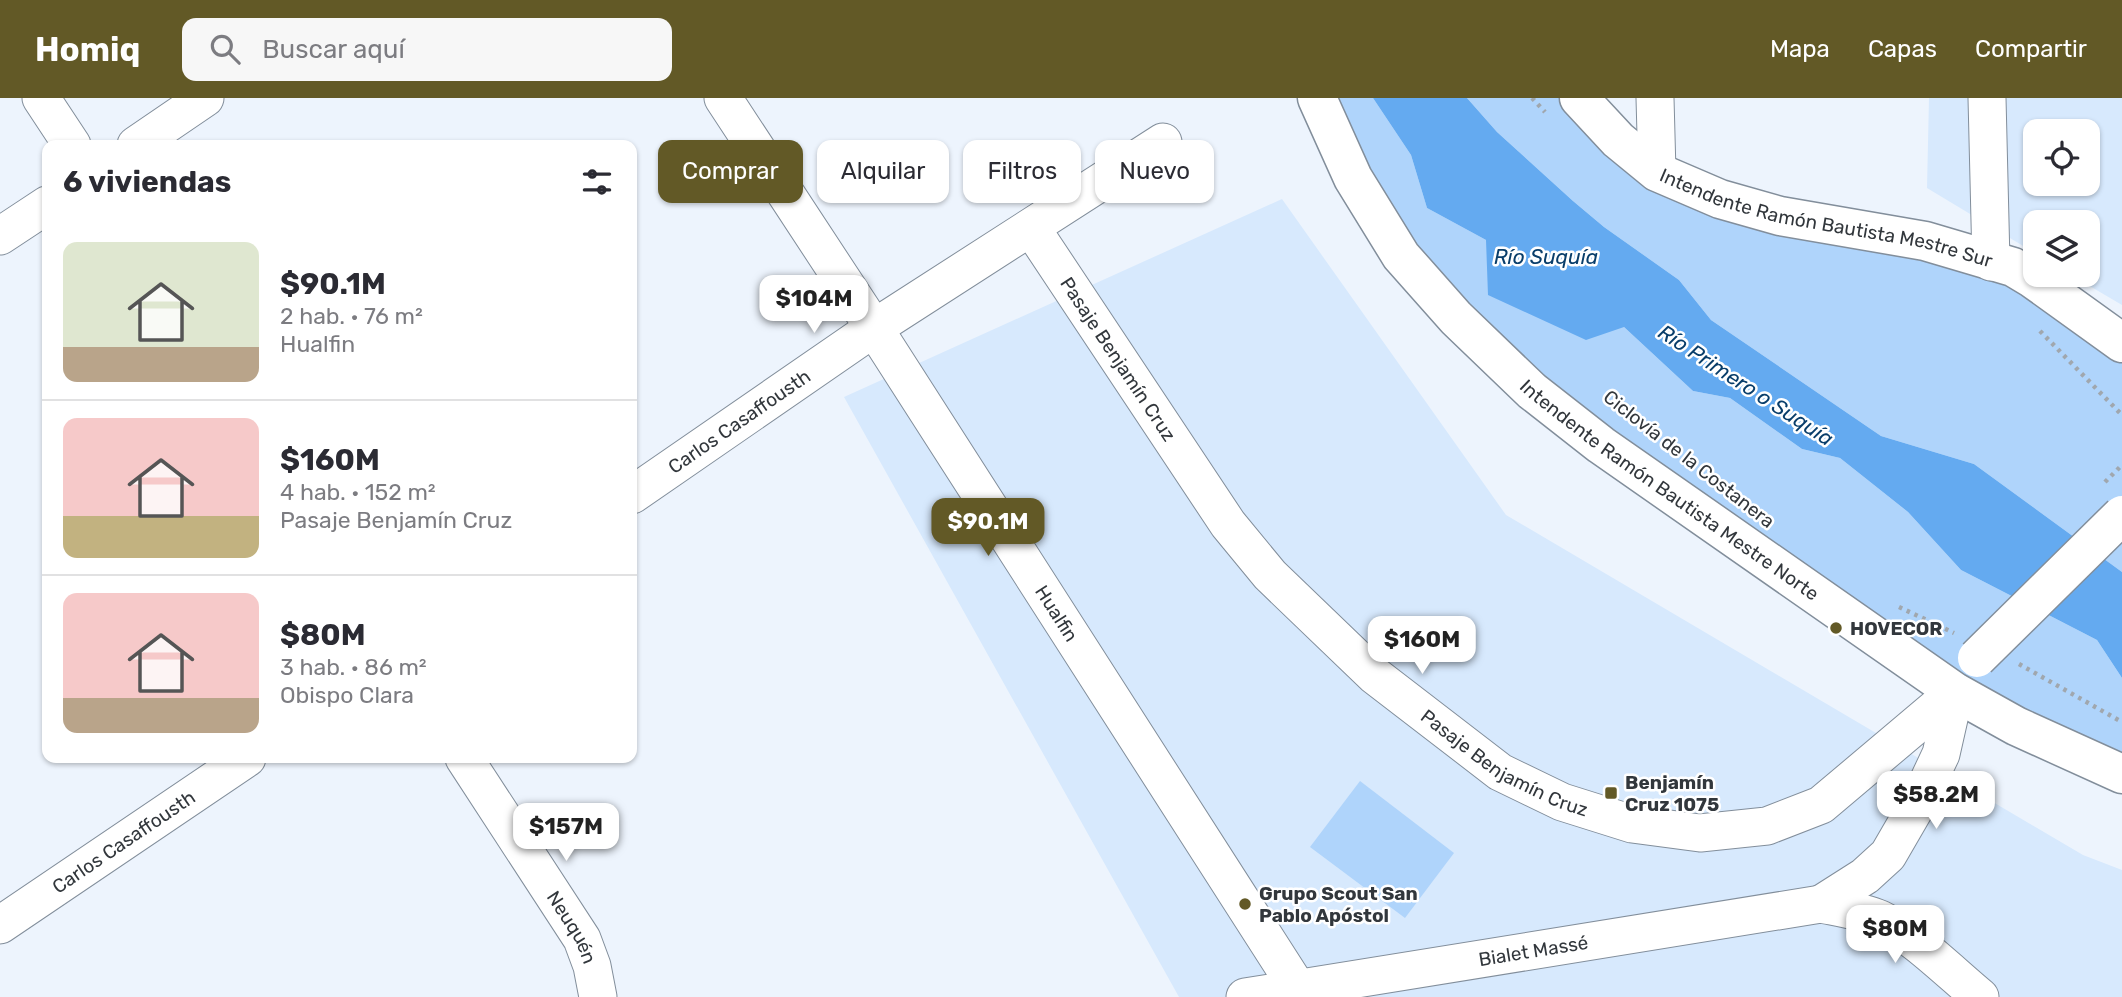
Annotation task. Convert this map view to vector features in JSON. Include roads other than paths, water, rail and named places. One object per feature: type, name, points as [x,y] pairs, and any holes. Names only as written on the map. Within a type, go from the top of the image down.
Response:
[{"type":"main road","name":"Intendente Ramón Bautista Mestre Norte","points":[[1317,98],[1353,178],[1402,256],[1456,318],[1532,391],[1601,445],[1955,692],[2016,726],[2122,774]]},
{"type":"main road","name":"Intendente Ramón Bautista Mestre Sur","points":[[1579,98],[1618,140],[1657,172],[1720,199],[1780,216],[1925,241],[2013,268],[2033,279],[2122,343]]},
{"type":"main road","points":[[1971,648],[2122,515]]},
{"type":"street","points":[[41,98],[69,140]]},
{"type":"street","points":[[143,140],[205,98]]},
{"type":"street","name":"Hualfin","points":[[723,98],[874,328],[1298,989]]},
{"type":"street","points":[[1655,98],[1657,172]]},
{"type":"street","points":[[1987,98],[1991,262]]},
{"type":"street","name":"Carlos Casaffousth","points":[[637,492],[874,328],[1095,187]]},
{"type":"street","points":[[0,236],[42,208]]},
{"type":"street","name":"Pasaje Benjamín Cruz","points":[[1032,229],[1227,524],[1270,575],[1374,675],[1500,772],[1562,802],[1632,824],[1700,833],[1767,826],[1821,805],[1955,692]]},
{"type":"street","points":[[1822,904],[1865,876],[1888,855],[1941,754],[1955,692]]},
{"type":"street","name":"Carlos Casaffousth","points":[[0,925],[240,763]]},
{"type":"street","name":"Neuquén","points":[[467,763],[582,939],[592,967],[598,997]]},
{"type":"street","points":[[1822,904],[1870,916],[1898,930],[1980,997]]},
{"type":"street","name":"Bialet Massé","points":[[1245,997],[1822,904]]},
{"type":"water","name":"Río Suquía","points":[[1373,98],[1467,98],[1497,132],[1573,201],[1604,227],[1679,280],[1711,320],[1881,436],[1974,464],[2122,572],[2122,678],[2097,640],[1961,570],[1908,512],[1840,458],[1802,449],[1730,398],[1693,391],[1624,327],[1586,340],[1488,295],[1486,240],[1427,208],[1411,155]]},
{"type":"place","name":"HOVECOR","points":[[1836,628]]},
{"type":"place","name":"Benjamín Cruz 1075","points":[[1611,793]]},
{"type":"place","name":"Grupo Scout San Pablo Apóstol","points":[[1245,904]]},
{"type":"water label","name":"Río Primero o Suquía","points":[[1746,385]]}]
